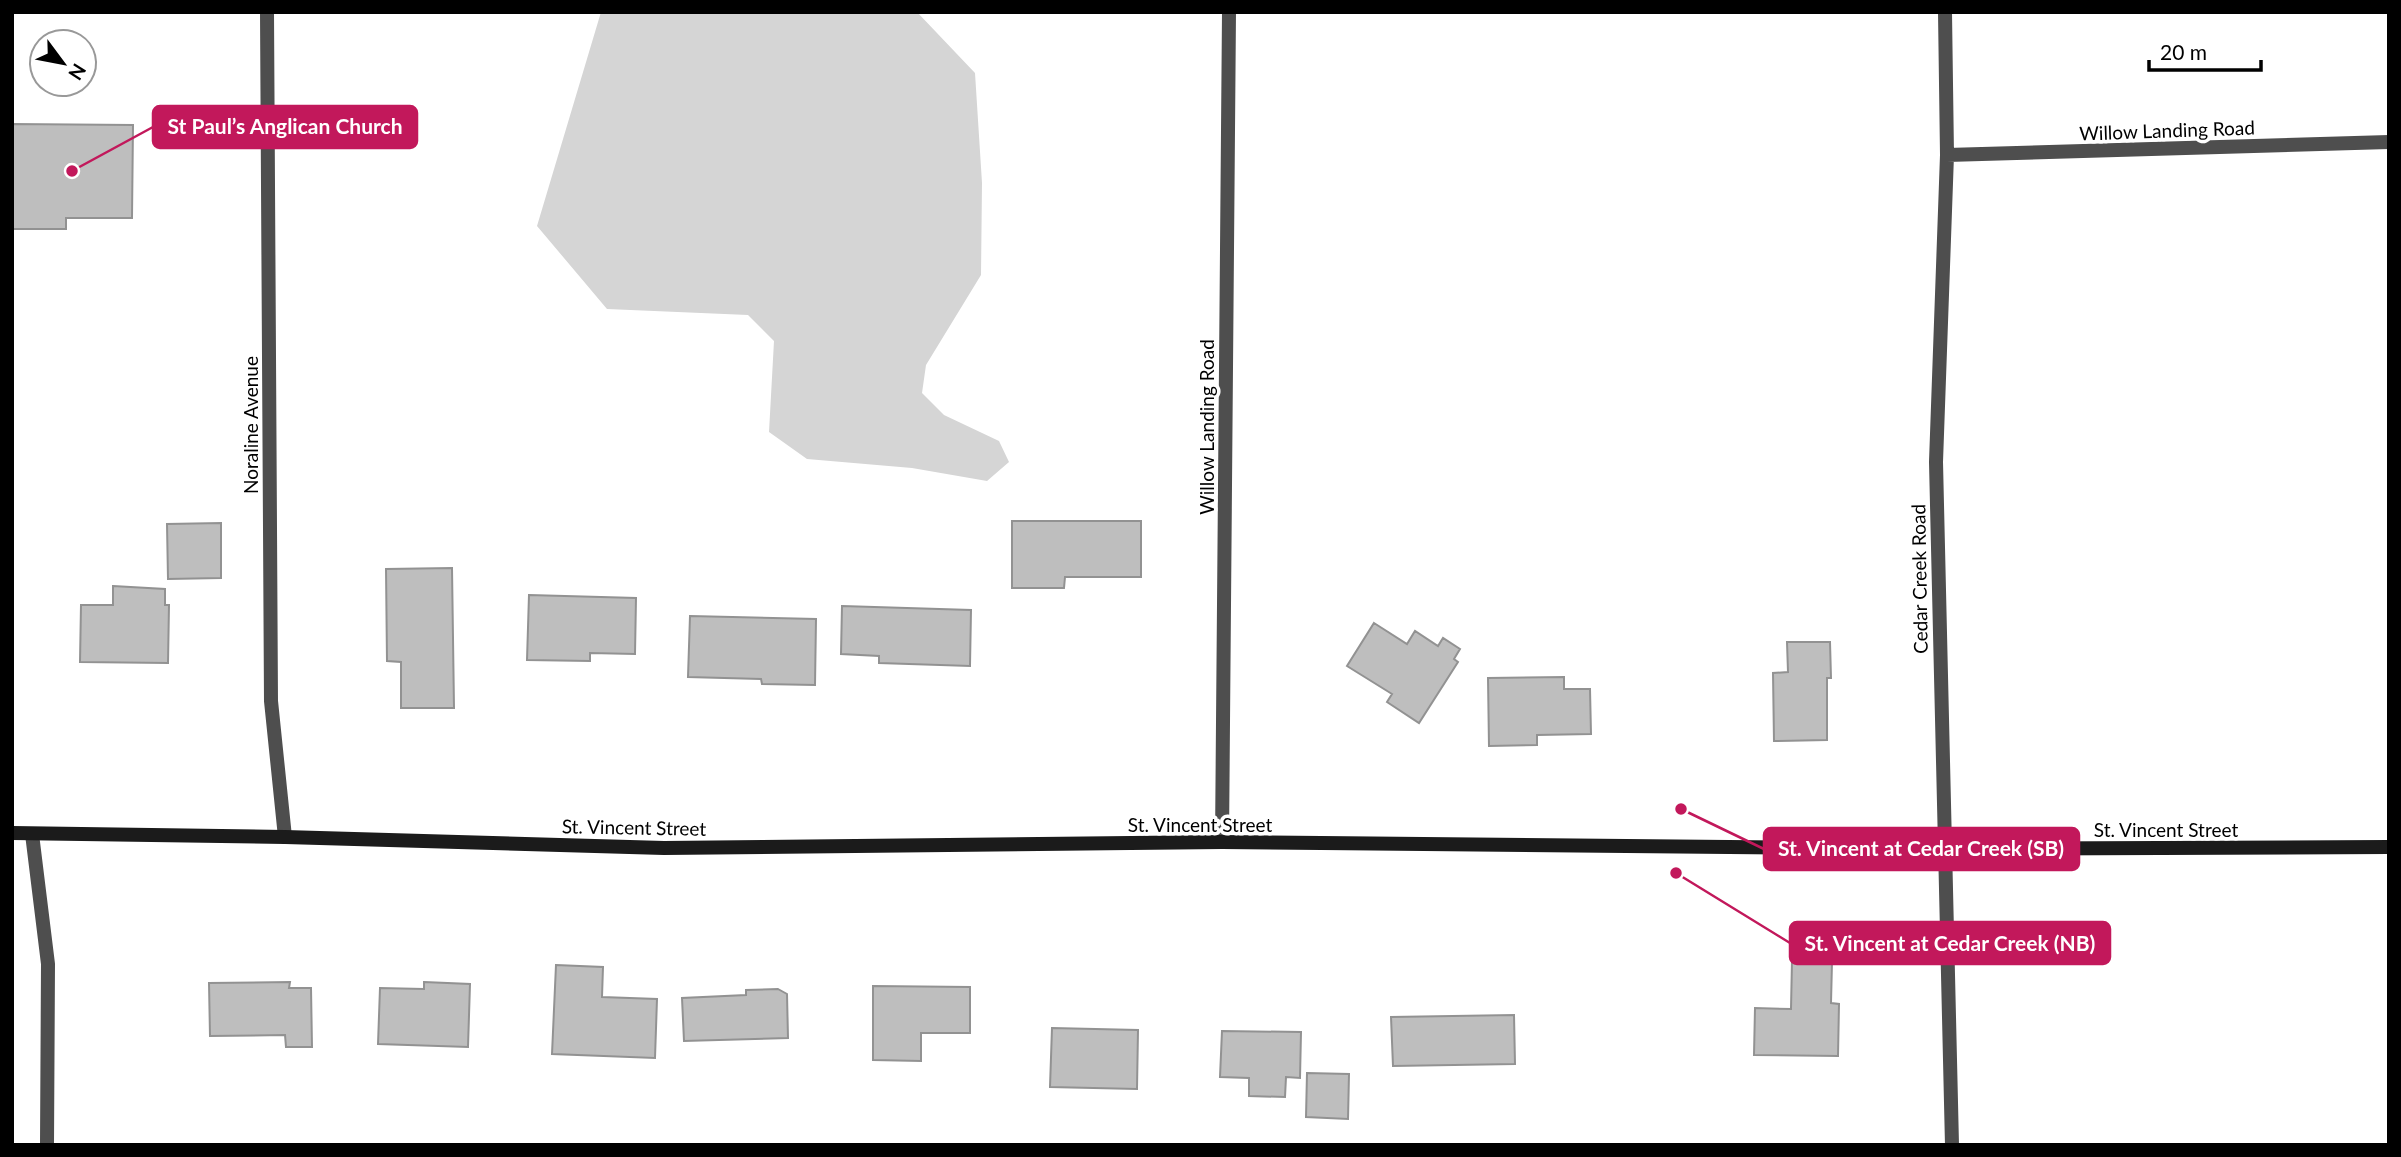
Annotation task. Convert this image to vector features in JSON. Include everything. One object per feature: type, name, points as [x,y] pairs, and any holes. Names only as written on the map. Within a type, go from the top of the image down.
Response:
[{"type":"street","name":"Noraline Avenue","points":[[267,12],[271,701],[285,836]]},
{"type":"street","name":"Willow Landing Road","points":[[1222,842],[1229,12]]},
{"type":"street","name":"Cedar Creek Road","points":[[1945,12],[1947,155],[1936,462],[1952,1145]]},
{"type":"street","name":"Willow Landing Road","points":[[1947,155],[2389,142]]},
{"type":"street","name":"St. Vincent Street","points":[[12,833],[285,836],[664,848],[1222,842],[1945,849],[2389,847]]},
{"type":"street","points":[[32,834],[48,964],[47,1145]]},
{"type":"shaded area","points":[[601,12],[917,12],[975,73],[982,183],[981,275],[926,365],[922,393],[944,415],[999,441],[1009,462],[987,481],[912,468],[807,459],[769,432],[774,341],[748,315],[607,309],[537,226]]},
{"type":"building","points":[[12,124],[133,125],[132,218],[66,218],[66,229],[12,229]]},
{"type":"building","points":[[1012,521],[1141,521],[1141,577],[1065,577],[1064,588],[1012,588]]},
{"type":"building","points":[[221,523],[221,578],[168,579],[167,524]]},
{"type":"building","points":[[452,568],[454,708],[401,708],[401,662],[387,661],[386,569]]},
{"type":"building","points":[[113,586],[165,589],[165,605],[169,605],[168,663],[80,662],[81,605],[113,605]]},
{"type":"building","points":[[529,595],[636,598],[635,654],[590,653],[590,661],[527,660]]},
{"type":"building","points":[[842,606],[971,610],[970,666],[879,663],[879,656],[841,654]]},
{"type":"building","points":[[690,616],[816,619],[815,685],[762,684],[761,679],[688,677]]},
{"type":"building","points":[[1374,623],[1407,644],[1415,631],[1438,646],[1443,638],[1460,649],[1454,659],[1458,662],[1419,723],[1387,702],[1392,694],[1347,666]]},
{"type":"building","points":[[1787,642],[1830,642],[1831,678],[1827,678],[1827,740],[1774,741],[1773,673],[1788,672]]},
{"type":"building","points":[[1564,677],[1564,689],[1590,689],[1591,734],[1537,735],[1537,745],[1489,746],[1488,678]]},
{"type":"building","points":[[1792,961],[1832,962],[1831,1003],[1839,1004],[1838,1056],[1754,1055],[1755,1008],[1791,1009]]},
{"type":"building","points":[[556,965],[603,967],[602,997],[657,999],[655,1058],[552,1054]]},
{"type":"building","points":[[290,982],[289,988],[311,988],[312,1047],[286,1047],[285,1035],[210,1036],[209,983]]},
{"type":"building","points":[[424,982],[470,984],[468,1047],[378,1044],[380,988],[424,989]]},
{"type":"building","points":[[873,986],[970,987],[970,1033],[921,1033],[921,1061],[873,1060]]},
{"type":"building","points":[[778,989],[787,994],[788,1038],[684,1041],[682,998],[746,995],[746,990]]},
{"type":"building","points":[[1514,1015],[1515,1064],[1393,1066],[1391,1017]]},
{"type":"building","points":[[1052,1028],[1138,1030],[1137,1089],[1050,1087]]},
{"type":"building","points":[[1222,1031],[1301,1032],[1300,1078],[1286,1077],[1285,1097],[1249,1096],[1249,1078],[1220,1077]]},
{"type":"building","points":[[1307,1073],[1349,1074],[1348,1119],[1306,1117]]},
{"type":"place","name":"St Paul’s Anglican Church","points":[[72,171]]},
{"type":"place","name":"St. Vincent at Cedar Creek (SB)","points":[[1681,809]]},
{"type":"place","name":"St. Vincent at Cedar Creek (NB)","points":[[1676,873]]}]
